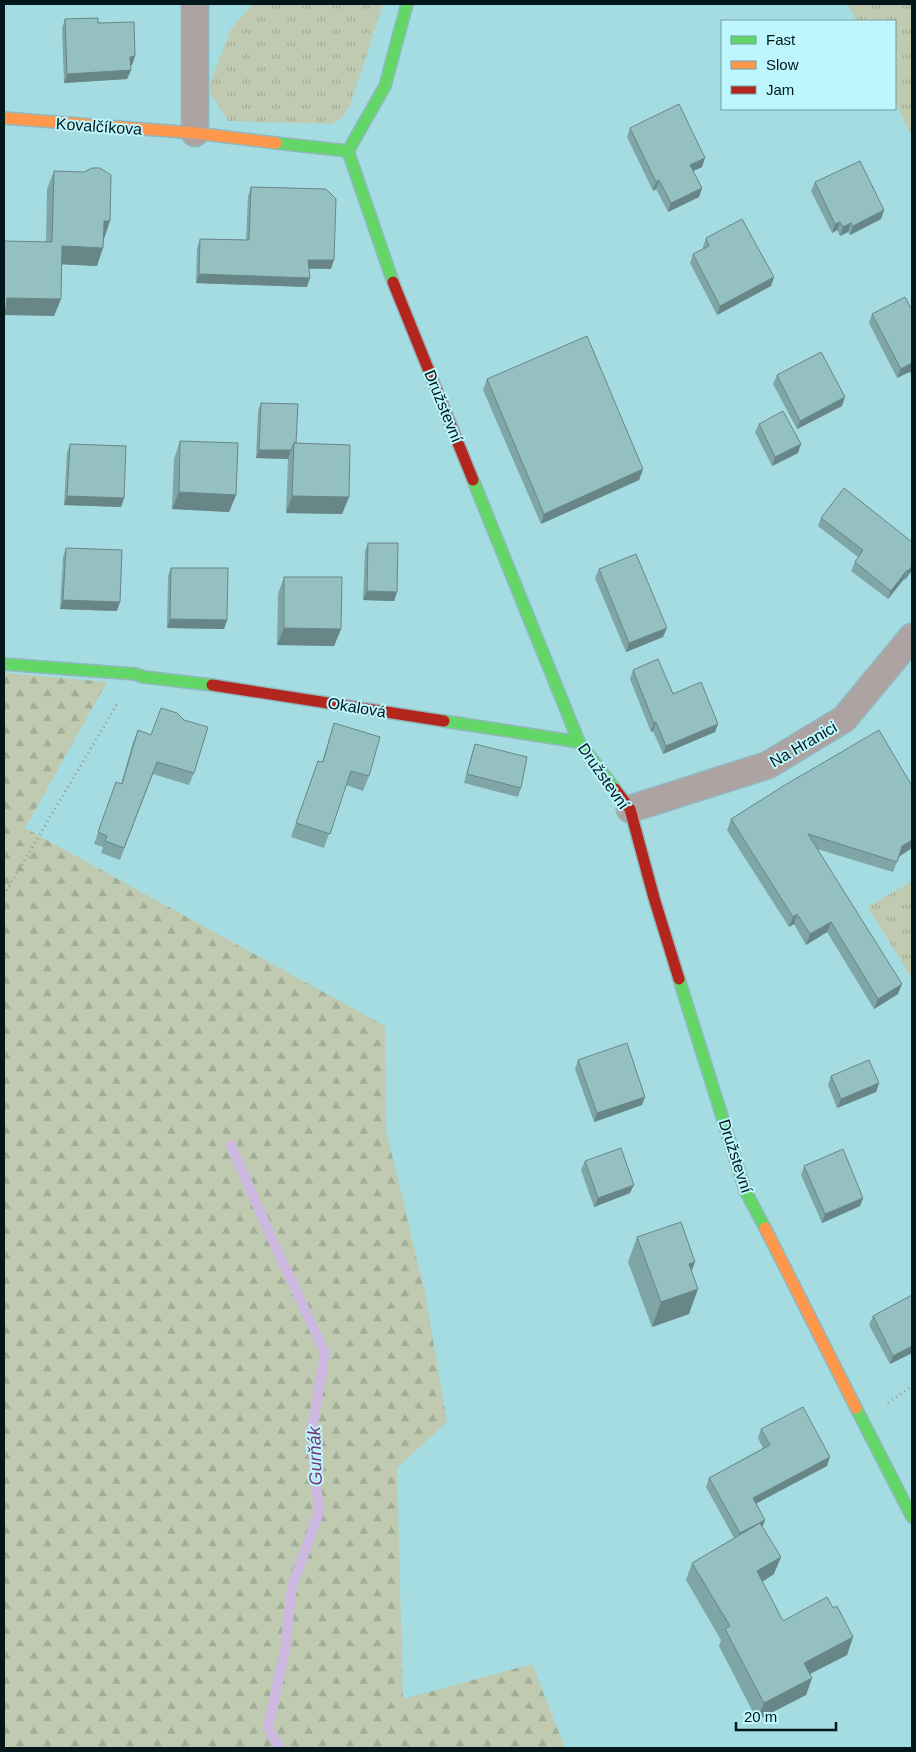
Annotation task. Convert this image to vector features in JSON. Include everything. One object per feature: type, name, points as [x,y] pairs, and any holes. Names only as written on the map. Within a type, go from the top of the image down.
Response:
[{"type":"street","points":[[195,4],[195,133]]},
{"type":"street","points":[[348,151],[384,86],[408,4]]},
{"type":"street","name":"Kovalčíkova","points":[[4,118],[195,133],[348,151]]},
{"type":"street","name":"Družstevní","points":[[348,151],[387,266],[579,742],[630,810],[654,898],[745,1190],[912,1517]]},
{"type":"street","name":"Na Hranici","points":[[630,810],[768,765],[844,720],[912,637]]},
{"type":"street","name":"Okalová","points":[[4,664],[135,674],[144,677],[238,688],[579,742]]},
{"type":"path","points":[[4,895],[135,674]]},
{"type":"green space","points":[[253,4],[383,4],[351,102],[344,116],[331,124],[228,121],[208,89],[231,29]]},
{"type":"green space","points":[[848,4],[912,4],[912,137],[896,103],[896,20],[856,20]]},
{"type":"green space","points":[[4,673],[107,682],[25,828],[385,1026],[386,1130],[425,1293],[447,1422],[397,1468],[403,1699],[532,1664],[565,1748],[4,1748]]},
{"type":"green space","points":[[912,881],[912,979],[868,907]]},
{"type":"building","points":[[98,18],[98,23],[134,22],[135,56],[130,57],[131,70],[67,74],[65,19]]},
{"type":"building","points":[[679,104],[705,158],[690,165],[702,188],[671,203],[659,180],[656,182],[630,128]]},
{"type":"building","points":[[860,161],[884,210],[853,226],[851,223],[843,227],[840,222],[835,224],[815,182]]},
{"type":"building","points":[[92,168],[100,168],[111,175],[110,221],[104,221],[103,248],[62,246],[61,299],[7,298],[6,309],[4,309],[4,241],[52,242],[54,171],[84,172]]},
{"type":"building","points":[[251,187],[326,189],[336,199],[334,260],[308,260],[310,278],[199,274],[200,239],[249,240]]},
{"type":"building","points":[[742,219],[774,277],[720,306],[693,254],[709,246],[706,238]]},
{"type":"building","points":[[905,297],[912,310],[912,364],[901,369],[872,314]]},
{"type":"building","points":[[587,336],[643,469],[544,514],[487,379]]},
{"type":"building","points":[[821,352],[845,397],[800,421],[777,375]]},
{"type":"building","points":[[261,403],[298,404],[296,443],[294,443],[291,450],[259,450]]},
{"type":"building","points":[[783,411],[801,444],[775,457],[759,424]]},
{"type":"building","points":[[180,441],[238,443],[236,495],[179,492]]},
{"type":"building","points":[[294,443],[350,445],[349,497],[292,496]]},
{"type":"building","points":[[70,444],[126,446],[124,498],[67,496]]},
{"type":"building","points":[[844,488],[912,542],[912,566],[891,591],[855,562],[863,550],[821,518]]},
{"type":"building","points":[[368,543],[398,543],[397,592],[367,591]]},
{"type":"building","points":[[66,548],[122,550],[120,602],[63,600]]},
{"type":"building","points":[[636,554],[667,628],[629,643],[599,569]]},
{"type":"building","points":[[171,568],[228,568],[227,620],[170,619]]},
{"type":"building","points":[[284,577],[342,577],[341,629],[284,628]]},
{"type":"building","points":[[658,659],[673,694],[701,682],[718,724],[666,746],[656,722],[654,723],[633,670]]},
{"type":"building","points":[[161,708],[177,713],[184,720],[208,727],[194,773],[157,762],[124,848],[105,841],[107,836],[98,832],[116,782],[122,784],[138,730],[151,735]]},
{"type":"building","points":[[334,723],[380,737],[369,776],[351,771],[330,834],[296,823],[318,761],[323,762]]},
{"type":"building","points":[[879,730],[912,786],[912,840],[902,846],[897,862],[808,834],[902,984],[878,999],[831,922],[810,934],[797,914],[793,917],[731,819]]},
{"type":"building","points":[[475,744],[527,757],[521,788],[467,774]]},
{"type":"building","points":[[627,1043],[645,1097],[597,1113],[578,1060]]},
{"type":"building","points":[[869,1060],[879,1083],[841,1099],[831,1076]]},
{"type":"building","points":[[621,1148],[634,1185],[598,1198],[585,1161]]},
{"type":"building","points":[[843,1149],[863,1198],[825,1214],[804,1166]]},
{"type":"building","points":[[681,1222],[695,1262],[689,1264],[698,1289],[661,1302],[637,1237]]},
{"type":"building","points":[[912,1295],[912,1346],[893,1356],[873,1316]]},
{"type":"building","points":[[803,1407],[830,1457],[753,1498],[765,1520],[740,1533],[709,1478],[770,1445],[761,1429]]},
{"type":"building","points":[[760,1523],[781,1557],[757,1571],[783,1621],[827,1597],[833,1608],[837,1606],[853,1637],[804,1663],[812,1678],[764,1703],[725,1629],[730,1626],[692,1563]]},
{"type":"waterway","name":"Gurňák","points":[[231,1145],[325,1353],[311,1434],[319,1512],[292,1587],[285,1649],[268,1728],[279,1748]]},
{"type":"traffic: fast","points":[[393,282],[348,151],[385,86],[407,4]]},
{"type":"traffic: fast","points":[[276,143],[348,151]]},
{"type":"traffic: fast","points":[[473,480],[579,742],[615,789]]},
{"type":"traffic: fast","points":[[4,664],[135,674],[144,677],[212,685]]},
{"type":"traffic: fast","points":[[444,721],[579,742]]},
{"type":"traffic: fast","points":[[679,979],[745,1190],[765,1228]]},
{"type":"traffic: fast","points":[[856,1408],[912,1517]]},
{"type":"traffic: slow","points":[[4,118],[195,133],[276,143]]},
{"type":"traffic: slow","points":[[765,1228],[856,1408]]},
{"type":"traffic: jam","points":[[393,282],[473,480]]},
{"type":"traffic: jam","points":[[212,685],[444,721]]},
{"type":"traffic: jam","points":[[615,789],[630,809],[654,898],[679,979]]}]
